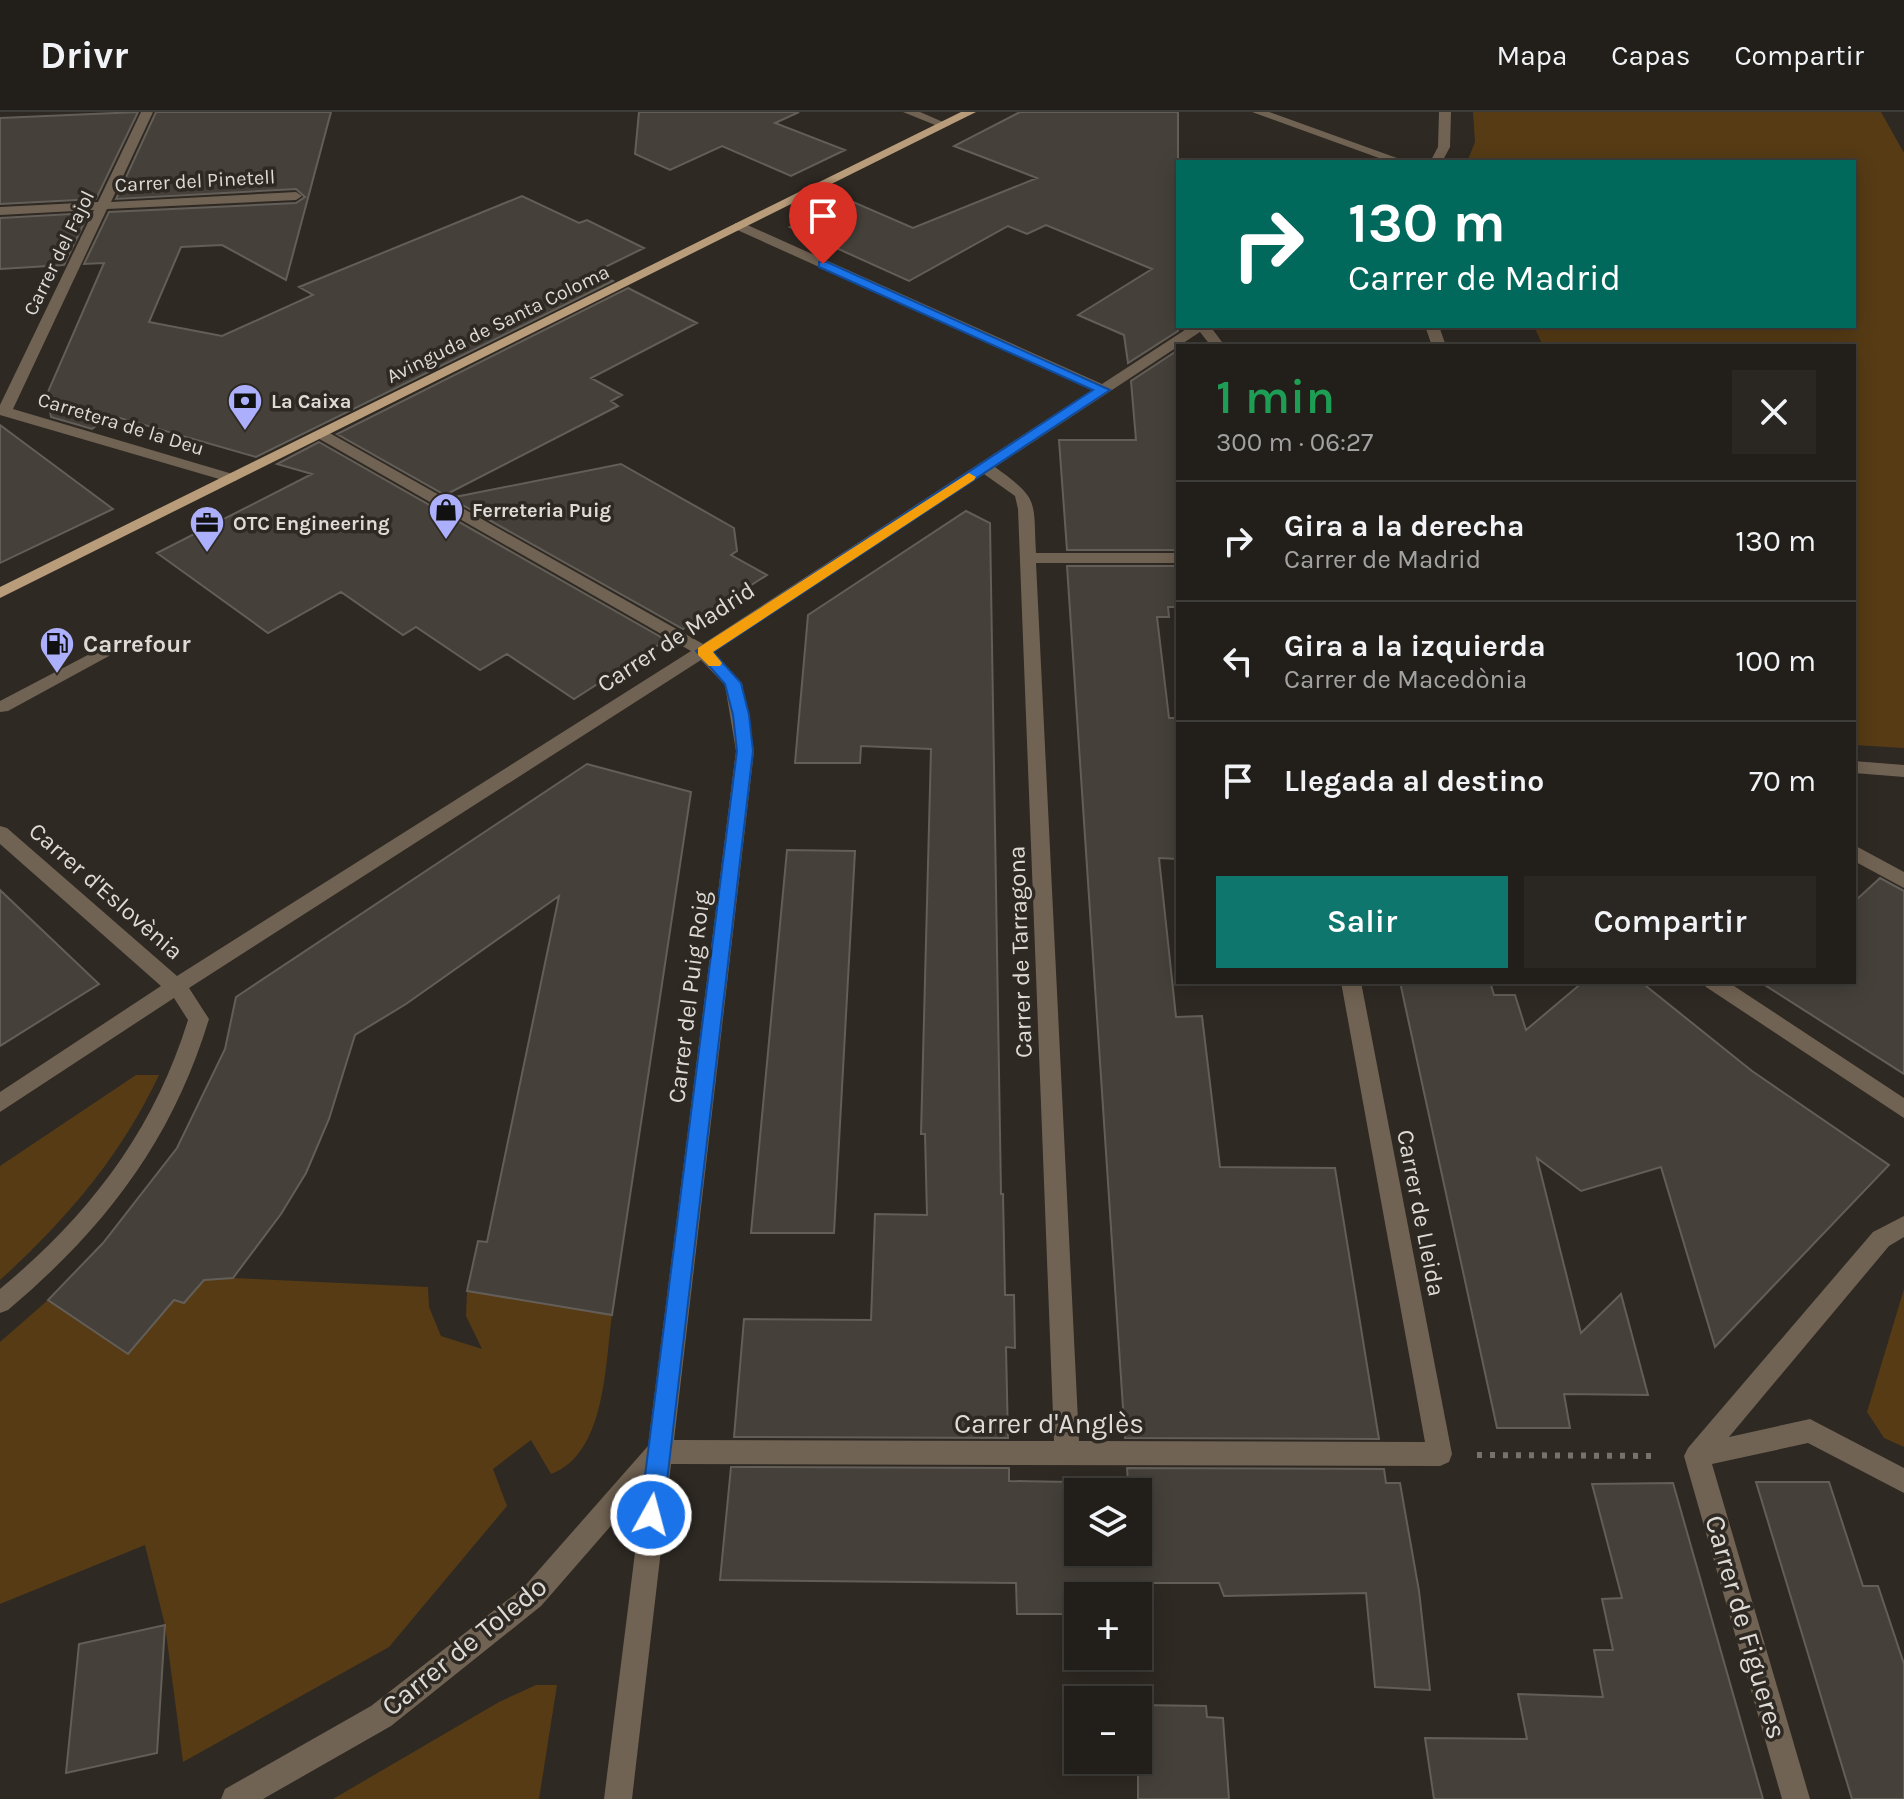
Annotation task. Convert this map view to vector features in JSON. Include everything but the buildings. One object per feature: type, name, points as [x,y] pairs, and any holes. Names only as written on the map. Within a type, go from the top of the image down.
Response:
[{"type":"main road","name":"Avinguda de Santa Coloma","points":[[0,593],[970,112]]},
{"type":"street","name":"Carrer del Fajol","points":[[2,410],[104,206],[147,112]]},
{"type":"street","points":[[909,112],[944,125]]},
{"type":"street","points":[[1258,112],[1396,160]]},
{"type":"street","points":[[1437,160],[1444,147],[1445,112]]},
{"type":"street","name":"Carrer del Pinetell","points":[[0,211],[296,196]]},
{"type":"street","points":[[739,226],[1103,390]]},
{"type":"street","name":"Carrer de Madrid","points":[[0,1103],[1198,328]]},
{"type":"street","points":[[1203,328],[1216,344]]},
{"type":"street","name":"Carretera de la Deu","points":[[2,410],[231,478]]},
{"type":"street","name":"Carrer del Puig Roig","points":[[321,434],[703,651],[733,683],[741,715],[745,751],[618,1799]]},
{"type":"street","name":"Carrer de Tarragona","points":[[985,467],[1022,494],[1025,502],[1067,1453]]},
{"type":"street","points":[[1029,558],[1176,558]]},
{"type":"street","points":[[2,707],[103,652]]},
{"type":"street","points":[[1856,767],[1904,771]]},
{"type":"street","name":"Carrer d'Eslovènia","points":[[0,833],[142,960],[178,988]]},
{"type":"street","points":[[1856,853],[1904,881]]},
{"type":"street","name":"Carrer de Lleida","points":[[1351,984],[1440,1454]]},
{"type":"street","points":[[1716,984],[1904,1109]]},
{"type":"street","points":[[0,1303],[59,1250],[90,1217],[152,1131],[177,1085],[199,1019],[178,988]]},
{"type":"street","points":[[1697,1456],[1881,1239],[1904,1226]]},
{"type":"street","points":[[1697,1456],[1810,1431],[1904,1481]]},
{"type":"street","name":"Carrer d'Anglès","points":[[659,1452],[1440,1454]]},
{"type":"street","name":"Carrer de Toledo","points":[[235,1799],[381,1716],[532,1597],[659,1452]]},
{"type":"street","name":"Carrer de Figueres","points":[[1697,1456],[1796,1799]]},
{"type":"path","points":[[1440,1454],[1697,1456]]},
{"type":"shaded area","points":[[1473,112],[1881,112],[1904,153],[1904,748],[1856,745],[1856,344],[1542,344],[1535,328],[1856,328],[1856,160],[1468,160],[1475,142]]},
{"type":"shaded area","points":[[136,1075],[159,1075],[127,1133],[69,1210],[0,1280],[0,1166]]},
{"type":"shaded area","points":[[233,1278],[428,1287],[429,1307],[441,1336],[482,1349],[466,1316],[467,1291],[612,1315],[600,1405],[583,1448],[569,1463],[551,1474],[531,1440],[493,1469],[507,1506],[389,1647],[183,1762],[165,1625],[145,1545],[0,1604],[0,1342],[48,1300],[128,1354],[174,1300],[184,1303],[204,1280]]},
{"type":"shaded area","points":[[1904,1289],[1904,1447],[1884,1438],[1867,1412]]},
{"type":"shaded area","points":[[536,1685],[557,1685],[539,1799],[333,1799],[499,1702]]},
{"type":"slow traffic","points":[[714,663],[703,651],[969,477]]},
{"type":"place","name":"La Caixa","points":[[245,432]]},
{"type":"place","name":"Ferreteria Puig","points":[[446,541]]},
{"type":"place","name":"OTC Engineering","points":[[207,554]]},
{"type":"place","name":"Carrefour","points":[[57,675]]},
{"type":"route","points":[[651,1515],[745,751],[733,683],[703,651],[1103,390],[823,264]]}]
